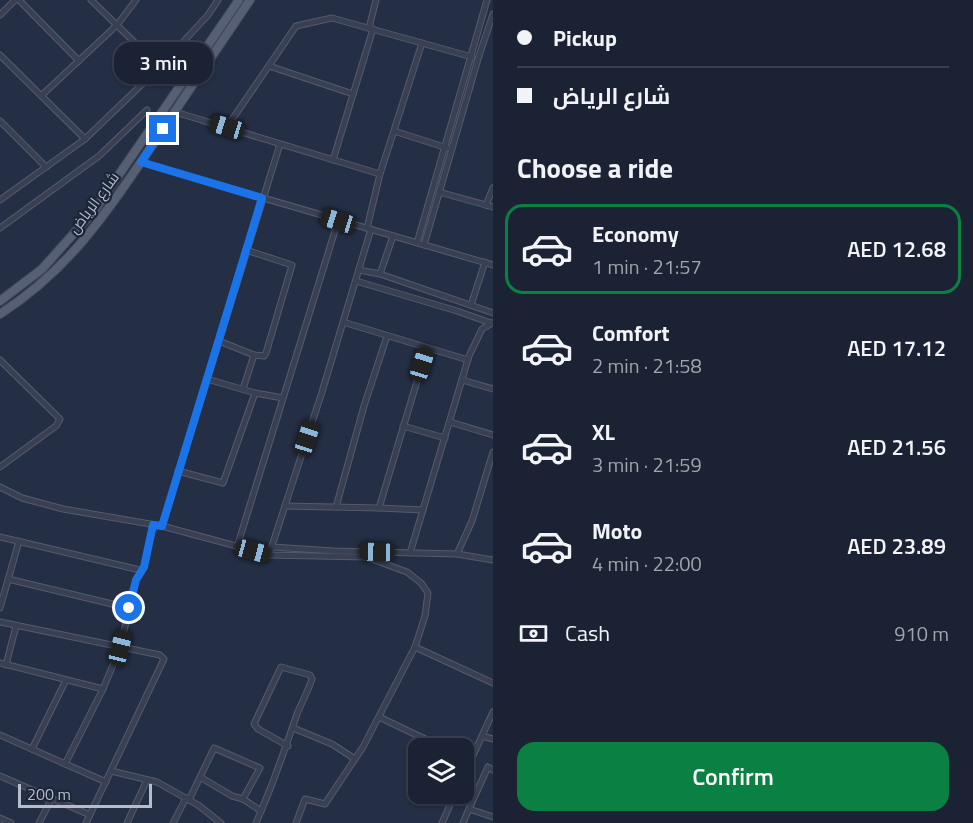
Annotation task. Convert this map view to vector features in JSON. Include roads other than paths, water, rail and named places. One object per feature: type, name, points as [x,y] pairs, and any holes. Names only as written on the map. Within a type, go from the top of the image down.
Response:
[{"type":"main road","name":"شارع الرياض","points":[[0,301],[42,269],[94,211],[239,0]]},
{"type":"main road","name":"شارع الرياض","points":[[0,314],[49,277],[93,231],[250,0]]},
{"type":"street","points":[[0,15],[17,0],[78,61]]},
{"type":"street","points":[[91,0],[160,67]]},
{"type":"street","points":[[42,95],[117,25],[136,0]]},
{"type":"street","points":[[0,200],[85,139],[160,67],[208,15],[218,0]]},
{"type":"street","points":[[333,160],[371,29],[376,0]]},
{"type":"street","points":[[424,245],[487,0]]},
{"type":"street","points":[[417,243],[493,14]]},
{"type":"street","points":[[227,127],[296,26],[332,18],[472,57]]},
{"type":"street","points":[[269,555],[344,322],[369,229],[380,174],[422,43]]},
{"type":"street","points":[[0,55],[85,139]]},
{"type":"street","points":[[269,66],[353,94]]},
{"type":"street","points":[[0,228],[99,156],[147,110]]},
{"type":"street","points":[[175,112],[380,174]]},
{"type":"street","points":[[1,124],[46,167]]},
{"type":"street","points":[[394,131],[448,149]]},
{"type":"street","points":[[162,526],[280,144]]},
{"type":"street","points":[[141,162],[493,265]]},
{"type":"street","points":[[486,205],[493,188]]},
{"type":"street","points":[[439,192],[493,207]]},
{"type":"street","points":[[237,547],[338,221]]},
{"type":"street","points":[[380,274],[393,236]]},
{"type":"street","points":[[219,341],[254,355],[264,356],[266,353],[292,265],[246,250]]},
{"type":"street","points":[[471,305],[485,262]]},
{"type":"street","points":[[359,270],[380,274],[493,313]]},
{"type":"street","points":[[356,281],[492,323]]},
{"type":"street","points":[[344,322],[468,360]]},
{"type":"street","points":[[410,553],[468,360],[482,330],[492,323]]},
{"type":"street","points":[[336,507],[364,406],[387,336]]},
{"type":"street","points":[[379,508],[427,348]]},
{"type":"street","points":[[243,389],[254,355]]},
{"type":"street","points":[[0,360],[60,419],[56,426],[0,467]]},
{"type":"street","points":[[207,379],[255,393],[283,398]]},
{"type":"street","points":[[462,380],[493,389]]},
{"type":"street","points":[[178,471],[223,483],[255,393]]},
{"type":"street","points":[[450,422],[493,435]]},
{"type":"street","points":[[404,426],[445,438]]},
{"type":"street","points":[[457,554],[472,521],[493,452]]},
{"type":"street","points":[[0,487],[22,498],[63,509],[162,526],[269,555],[366,557],[407,572],[421,583],[428,593],[415,647],[379,717],[325,804],[305,799],[296,823]]},
{"type":"street","points":[[285,506],[423,510]]},
{"type":"street","points":[[65,764],[103,689],[120,648],[140,570],[144,567],[153,525]]},
{"type":"street","points":[[0,537],[140,570]]},
{"type":"street","points":[[0,608],[19,541]]},
{"type":"street","points":[[272,547],[457,554],[493,560]]},
{"type":"street","points":[[8,579],[129,608]]},
{"type":"street","points":[[0,622],[160,656],[164,659],[86,823]]},
{"type":"street","points":[[16,626],[3,664],[103,689]]},
{"type":"street","points":[[415,647],[493,683]]},
{"type":"street","points":[[256,823],[288,746],[312,679],[307,674],[281,666],[254,724],[258,729],[288,746]]},
{"type":"street","points":[[32,749],[66,680]]},
{"type":"street","points":[[474,748],[493,713]]},
{"type":"street","points":[[379,717],[423,738]]},
{"type":"street","points":[[293,728],[332,744],[355,759]]},
{"type":"street","points":[[0,735],[106,782]]},
{"type":"street","points":[[482,736],[493,739]]},
{"type":"street","points":[[173,823],[200,777],[213,748],[260,768],[243,799]]},
{"type":"street","points":[[463,823],[488,767],[493,770]]},
{"type":"street","points":[[111,771],[157,782],[188,799],[213,820],[221,823]]},
{"type":"street","points":[[0,776],[90,815]]},
{"type":"street","points":[[200,777],[261,811]]},
{"type":"street","points":[[128,823],[147,780]]},
{"type":"street","points":[[39,823],[52,798]]},
{"type":"street","points":[[442,823],[451,804]]},
{"type":"street","points":[[469,809],[493,817]]},
{"type":"street","points":[[0,818],[11,823]]}]
